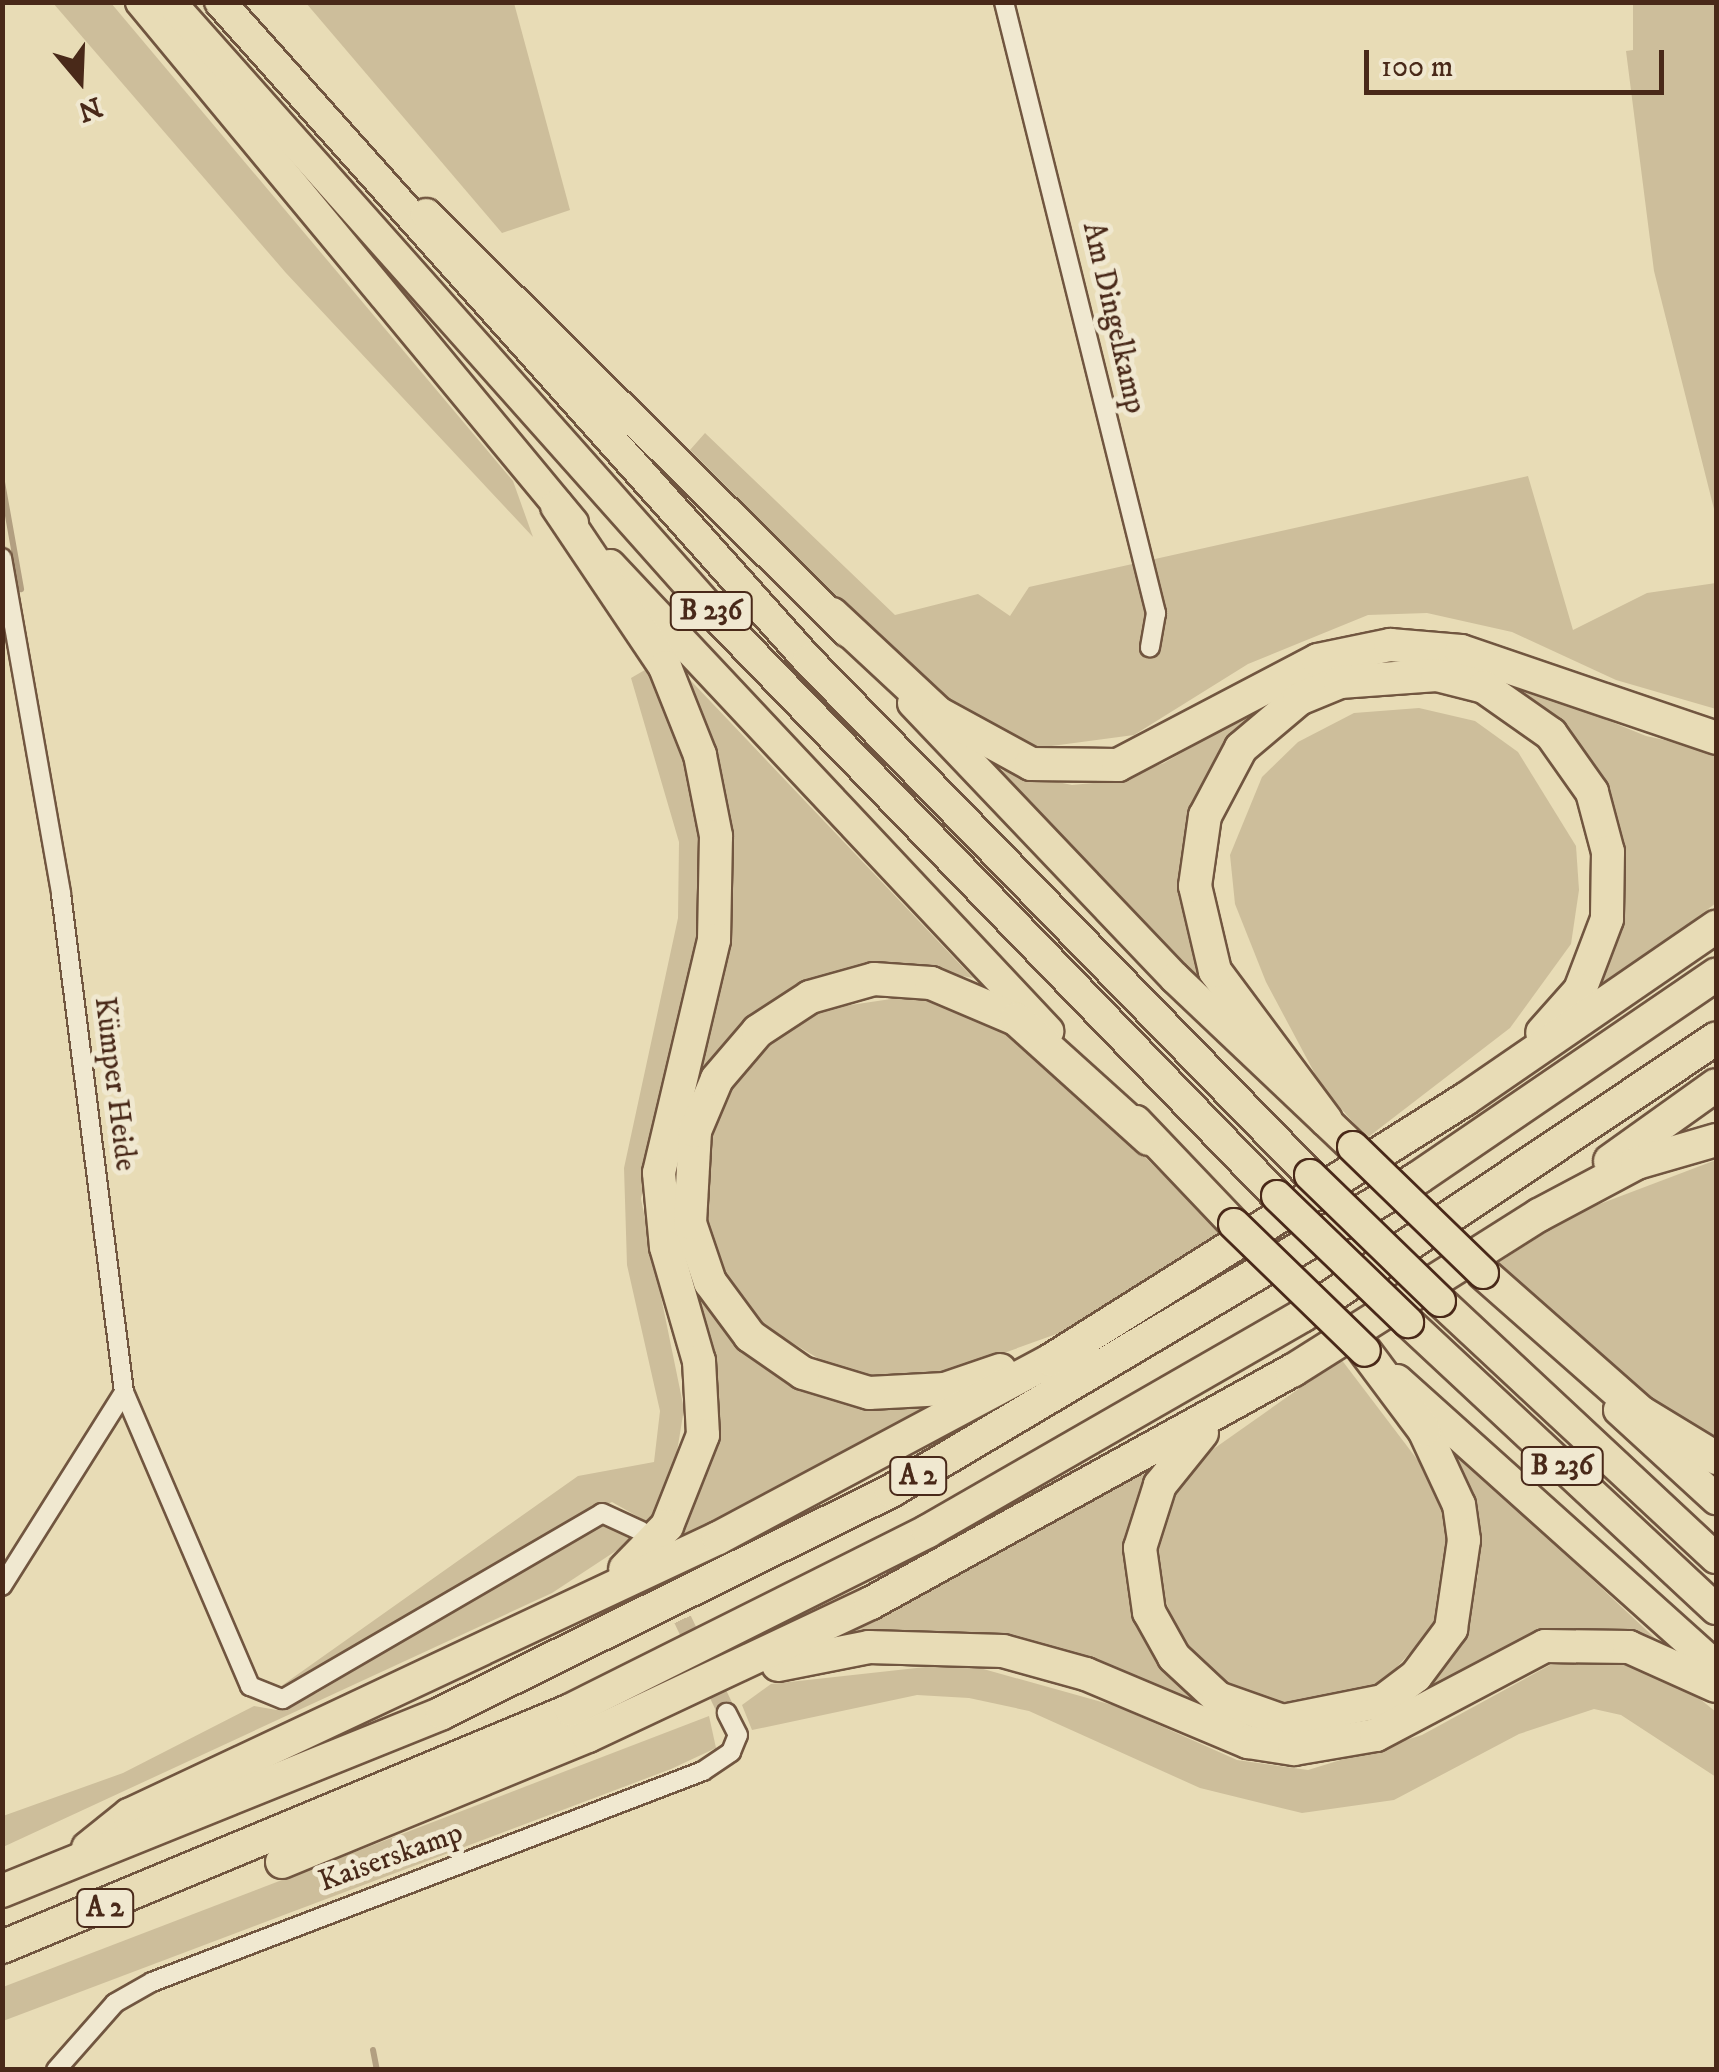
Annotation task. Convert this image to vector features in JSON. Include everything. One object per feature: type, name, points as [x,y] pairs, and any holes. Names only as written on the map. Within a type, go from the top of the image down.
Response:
[{"type":"highway","points":[[141,2],[557,506],[1149,1138],[1364,1351],[1716,1666]]},
{"type":"highway","name":"B 236","points":[[170,2],[720,621],[1277,1196],[1716,1609]]},
{"type":"highway","name":"B 236","points":[[220,2],[882,740],[1310,1175],[1716,1558]]},
{"type":"highway","points":[[351,152],[507,286],[832,614],[1176,978],[1716,1499]]},
{"type":"highway","points":[[534,1621],[653,1545],[681,1501],[703,1435],[699,1362],[666,1248],[659,1173],[710,957],[718,865],[708,786],[680,700],[557,506]]},
{"type":"highway","points":[[832,614],[938,712],[1031,764],[1118,765],[1318,660],[1390,646],[1461,652],[1716,738]]},
{"type":"highway","points":[[1326,1120],[1215,971],[1198,916],[1197,850],[1221,778],[1266,723],[1299,699],[1382,674],[1452,679],[1523,708],[1573,760],[1605,829],[1607,920],[1580,990],[1464,1100]]},
{"type":"highway","points":[[61,1870],[128,1815],[834,1479],[1078,1338],[1464,1100],[1716,927]]},
{"type":"highway","name":"A 2","points":[[2,1891],[458,1705],[891,1491],[1402,1188],[1716,975]]},
{"type":"highway","points":[[1078,1338],[985,1377],[905,1394],[836,1386],[775,1356],[728,1312],[697,1251],[686,1189],[703,1105],[735,1054],[783,1011],[836,986],[900,980],[966,993],[1016,1020],[1149,1138]]},
{"type":"highway","name":"A 2","points":[[2,1947],[207,1869],[571,1710],[928,1531],[1302,1314],[1716,1038]]},
{"type":"highway","points":[[207,1869],[284,1862],[687,1690],[967,1554],[1292,1371],[1539,1215],[1716,1084]]},
{"type":"highway","points":[[1539,1215],[1637,1163],[1716,1140]]},
{"type":"highway","points":[[1483,1273],[1656,1424],[1716,1458]]},
{"type":"highway","points":[[1292,1371],[1174,1462],[1146,1517],[1142,1566],[1158,1631],[1194,1680],[1245,1712],[1320,1720],[1357,1713],[1416,1676],[1450,1629],[1465,1573],[1459,1505],[1440,1462],[1364,1351]]},
{"type":"highway","points":[[687,1690],[822,1654],[972,1647],[1054,1662],[1248,1742],[1294,1749],[1376,1734],[1545,1646],[1629,1647],[1716,1686]]},
{"type":"street","name":"Am Dingelkamp","points":[[1004,2],[1156,612],[1150,647]]},
{"type":"street","name":"Kümper Heide","points":[[2,558],[61,894],[124,1392]]},
{"type":"street","points":[[124,1392],[250,1686],[272,1701],[584,1521],[614,1514],[641,1531]]},
{"type":"street","points":[[2,1586],[124,1392]]},
{"type":"street","name":"Kaiserskamp","points":[[56,2070],[115,2003],[152,1982],[703,1772],[731,1752],[738,1735],[727,1713]]},
{"type":"shaded area","points":[[53,3],[111,3],[513,481],[533,537],[286,273]]},
{"type":"shaded area","points":[[306,3],[514,3],[570,210],[502,233]]},
{"type":"shaded area","points":[[1633,3],[1716,3],[1716,517],[1654,271],[1626,51],[1633,50]]},
{"type":"shaded area","points":[[705,433],[895,615],[978,594],[1010,616],[1029,587],[1528,476],[1573,630],[1647,593],[1716,583],[1716,709],[1616,680],[1512,632],[1427,613],[1368,615],[1248,664],[1134,735],[1029,749],[940,701],[690,450]]},
{"type":"shaded area","points":[[1404,655],[1480,668],[1646,736],[1716,751],[1716,903],[1592,996],[1621,918],[1613,814],[1555,722],[1516,693],[1442,665],[1404,661],[1327,675],[1254,719],[1225,751],[1192,815],[1184,862],[1204,983],[995,769],[1072,785],[1115,781],[1164,763],[1326,669]]},
{"type":"shaded area","points":[[674,663],[973,978],[935,971],[796,991],[680,1140],[676,1180],[764,1365],[937,1404],[675,1542],[713,1441],[670,1179],[722,956]]},
{"type":"shaded area","points":[[650,667],[685,759],[699,839],[699,930],[641,1199],[684,1409],[671,1488],[649,1523],[612,1502],[591,1511],[277,1689],[578,1476],[654,1462],[660,1411],[627,1265],[624,1168],[678,918],[679,842],[631,678]]},
{"type":"shaded area","points":[[1419,708],[1475,721],[1518,752],[1576,846],[1579,890],[1571,944],[1510,1028],[1367,1138],[1322,1087],[1266,982],[1235,904],[1230,855],[1262,777],[1298,742],[1354,713]]},
{"type":"shaded area","points":[[911,996],[994,1023],[1047,1059],[1225,1237],[1062,1332],[943,1375],[846,1375],[759,1323],[733,1293],[704,1218],[710,1132],[732,1085],[788,1028],[824,1009]]},
{"type":"shaded area","points":[[1716,1160],[1716,1440],[1641,1400],[1495,1265],[1576,1213]]},
{"type":"shaded area","points":[[1341,1359],[1429,1475],[1444,1512],[1449,1587],[1434,1627],[1383,1682],[1349,1699],[1287,1705],[1212,1676],[1184,1646],[1157,1580],[1156,1543],[1185,1469]]},
{"type":"shaded area","points":[[1452,1448],[1659,1642],[1619,1633],[1295,1741],[1075,1659],[834,1642],[1150,1470],[1127,1561],[1144,1632],[1294,1735],[1450,1657],[1478,1576],[1477,1532]]},
{"type":"shaded area","points":[[600,1523],[634,1539],[552,1593],[3,1847],[3,1816],[123,1773],[254,1706],[277,1710],[317,1693]]},
{"type":"shaded area","points":[[1614,1660],[1673,1677],[1716,1712],[1716,1777],[1621,1715],[1594,1709],[1519,1734],[1394,1800],[1302,1813],[1200,1788],[1029,1711],[969,1698],[917,1695],[752,1730],[742,1705],[771,1684],[962,1663],[1116,1706],[1237,1760],[1308,1770],[1422,1735],[1550,1665]]},
{"type":"shaded area","points":[[709,1716],[716,1748],[671,1769],[3,2021],[3,1987]]},
{"type":"waterway","points":[[2,482],[21,589]]},
{"type":"waterway","points":[[373,2050],[377,2070]]},
{"type":"tunnel","points":[[671,1595],[727,1713]]}]
